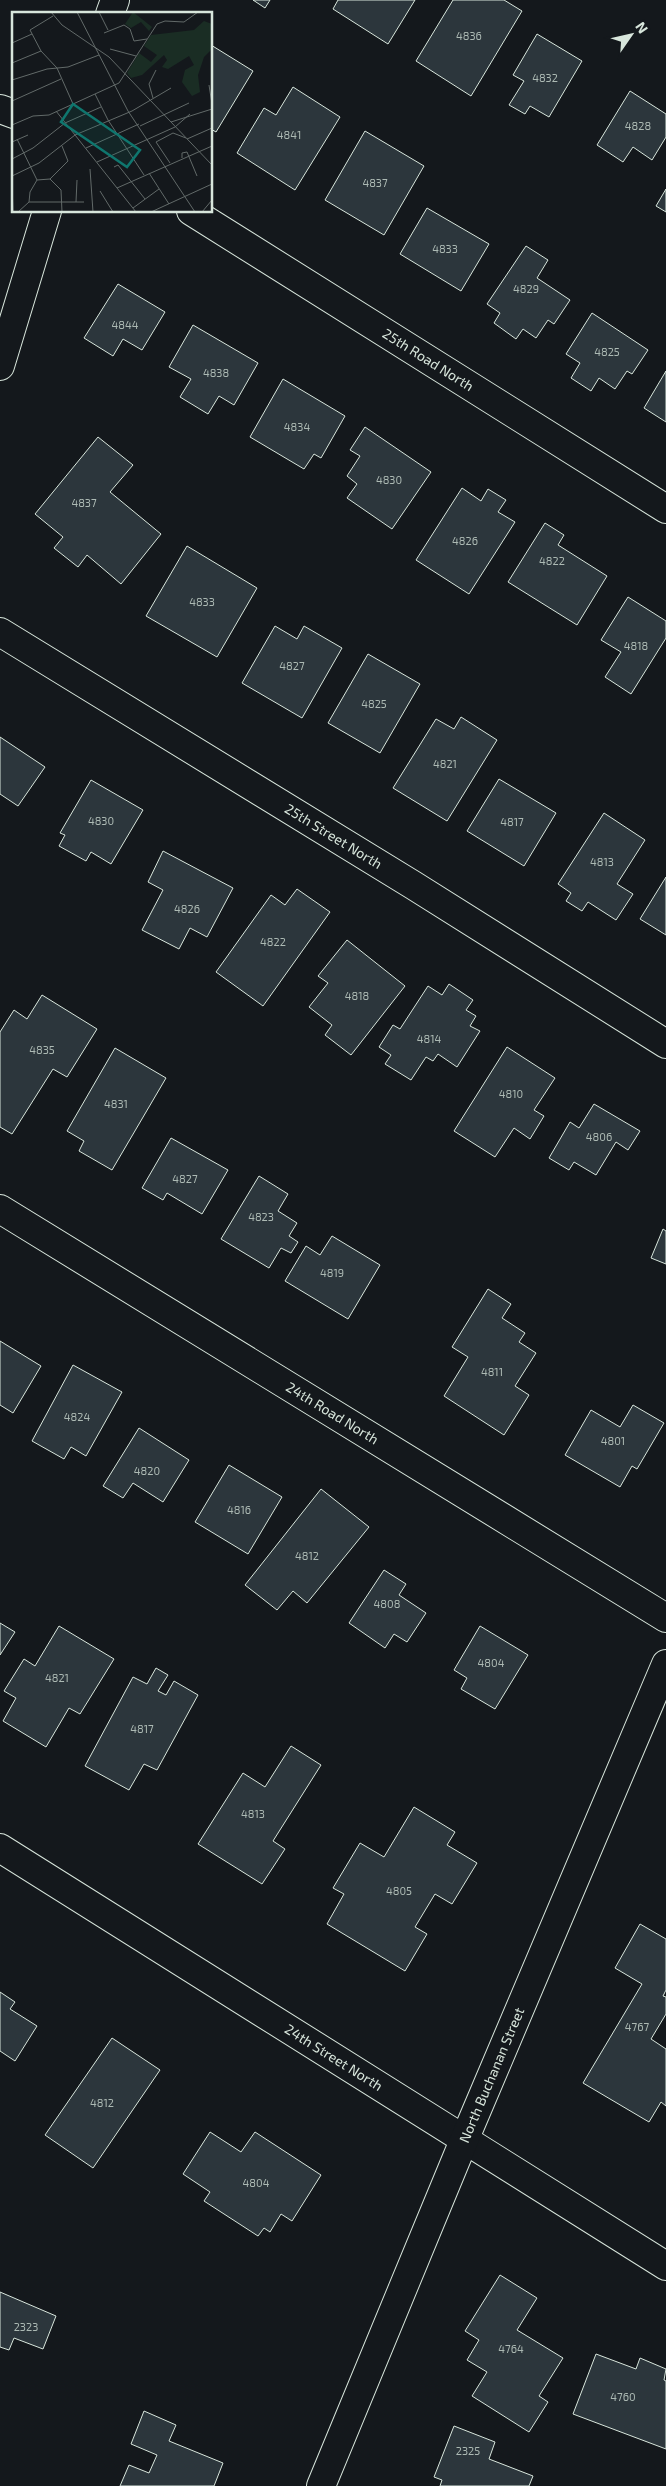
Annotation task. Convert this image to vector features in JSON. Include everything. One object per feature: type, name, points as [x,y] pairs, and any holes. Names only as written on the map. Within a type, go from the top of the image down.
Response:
[{"type":"street","points":[[0,109],[12,113]]},
{"type":"street","points":[[0,366],[47,212]]},
{"type":"street","name":"25th Road North","points":[[193,212],[666,509]]},
{"type":"street","name":"25th Street North","points":[[0,632],[413,885],[666,1044]]},
{"type":"street","name":"24th Road North","points":[[0,1208],[666,1618]]},
{"type":"street","name":"North Buchanan Street","points":[[321,2486],[465,2138],[666,1664]]},
{"type":"street","name":"24th Street North","points":[[0,1848],[465,2138],[666,2266]]},
{"type":"building","points":[[253,0],[270,0],[265,8]]},
{"type":"building","points":[[338,0],[415,0],[388,44],[333,9]]},
{"type":"building","points":[[453,0],[504,0],[522,11],[471,96],[416,61]]},
{"type":"building","points":[[537,34],[582,61],[549,117],[530,106],[525,114],[509,105],[524,81],[513,75]]},
{"type":"building","points":[[212,46],[253,71],[216,132],[212,130]]},
{"type":"building","points":[[293,87],[340,117],[295,190],[237,153],[264,108],[276,115]]},
{"type":"building","points":[[630,91],[666,114],[666,137],[652,160],[633,147],[623,162],[597,145]]},
{"type":"building","points":[[365,131],[424,166],[384,235],[325,200]]},
{"type":"building","points":[[666,189],[666,212],[656,206]]},
{"type":"building","points":[[427,208],[489,244],[461,291],[400,254]]},
{"type":"building","points":[[526,246],[548,260],[537,278],[570,300],[554,324],[548,320],[536,338],[523,329],[516,339],[494,323],[500,313],[487,304]]},
{"type":"building","points":[[118,284],[165,312],[142,350],[123,339],[113,356],[84,338]]},
{"type":"building","points":[[592,313],[648,350],[632,374],[627,371],[615,389],[599,378],[591,391],[571,378],[580,363],[566,354]]},
{"type":"building","points":[[193,325],[258,363],[234,405],[219,396],[208,414],[180,397],[191,379],[169,367]]},
{"type":"building","points":[[666,371],[666,422],[644,408]]},
{"type":"building","points":[[283,379],[345,416],[321,458],[314,454],[304,469],[250,437]]},
{"type":"building","points":[[365,427],[431,472],[392,529],[347,498],[357,484],[347,476],[360,456],[350,450]]},
{"type":"building","points":[[98,437],[133,465],[110,492],[161,534],[121,584],[87,555],[78,567],[54,548],[63,537],[35,514]]},
{"type":"building","points":[[462,488],[481,501],[488,489],[506,500],[498,512],[515,522],[469,594],[416,560]]},
{"type":"building","points":[[545,523],[564,535],[558,545],[607,576],[577,625],[508,582]]},
{"type":"building","points":[[187,546],[257,588],[217,657],[146,616]]},
{"type":"building","points":[[628,597],[666,621],[666,638],[631,694],[605,677],[621,652],[601,640]]},
{"type":"building","points":[[275,626],[297,639],[304,626],[342,648],[302,718],[242,683]]},
{"type":"building","points":[[368,654],[420,684],[380,753],[328,723]]},
{"type":"building","points":[[461,717],[497,740],[447,821],[393,788],[436,719],[454,729]]},
{"type":"building","points":[[0,737],[45,767],[18,806],[0,794]]},
{"type":"building","points":[[499,779],[556,813],[524,866],[467,831]]},
{"type":"building","points":[[91,780],[143,810],[111,864],[91,852],[86,861],[59,846],[65,835],[60,833]]},
{"type":"building","points":[[604,813],[645,840],[617,884],[633,894],[616,920],[588,902],[582,911],[566,901],[571,893],[558,884]]},
{"type":"building","points":[[163,851],[233,888],[207,937],[190,928],[179,949],[142,930],[163,890],[148,882]]},
{"type":"building","points":[[666,877],[666,935],[640,919]]},
{"type":"building","points":[[297,889],[330,912],[263,1006],[216,972],[271,895],[285,905]]},
{"type":"building","points":[[347,940],[405,986],[351,1055],[325,1035],[332,1025],[309,1007],[328,983],[318,976]]},
{"type":"building","points":[[449,984],[473,1000],[466,1010],[476,1016],[470,1026],[480,1031],[457,1067],[438,1054],[433,1061],[426,1057],[411,1080],[385,1064],[391,1055],[379,1047],[393,1025],[400,1029],[428,986],[442,995]]},
{"type":"building","points":[[42,995],[97,1029],[67,1077],[53,1069],[12,1134],[0,1127],[0,1032],[14,1010],[27,1019]]},
{"type":"building","points":[[507,1047],[555,1078],[534,1110],[544,1116],[530,1139],[514,1128],[495,1157],[454,1131]]},
{"type":"building","points":[[115,1048],[166,1078],[112,1170],[79,1151],[84,1141],[67,1131]]},
{"type":"building","points":[[594,1104],[640,1131],[628,1150],[616,1142],[596,1175],[574,1162],[569,1170],[549,1158],[570,1122],[579,1128]]},
{"type":"building","points":[[171,1138],[228,1170],[202,1214],[167,1193],[163,1200],[142,1188]]},
{"type":"building","points":[[259,1176],[288,1194],[278,1211],[297,1223],[289,1236],[298,1242],[291,1253],[281,1248],[269,1268],[221,1239]]},
{"type":"building","points":[[663,1229],[666,1231],[666,1264],[651,1258]]},
{"type":"building","points":[[332,1236],[380,1265],[348,1319],[285,1281],[306,1246],[320,1255]]},
{"type":"building","points":[[488,1289],[511,1304],[502,1318],[525,1333],[519,1342],[536,1353],[515,1386],[529,1395],[504,1435],[444,1396],[468,1357],[452,1347]]},
{"type":"building","points":[[0,1341],[41,1366],[13,1413],[0,1405]]},
{"type":"building","points":[[73,1365],[122,1392],[86,1456],[71,1447],[64,1459],[32,1441]]},
{"type":"building","points":[[633,1405],[664,1423],[637,1469],[632,1466],[620,1487],[565,1455],[591,1410],[620,1427]]},
{"type":"building","points":[[139,1428],[189,1460],[163,1502],[133,1483],[123,1498],[103,1486]]},
{"type":"building","points":[[229,1465],[282,1497],[248,1554],[195,1522]]},
{"type":"building","points":[[321,1489],[369,1527],[307,1603],[293,1591],[277,1610],[245,1585]]},
{"type":"building","points":[[384,1570],[406,1584],[399,1595],[426,1613],[407,1642],[394,1634],[385,1648],[349,1623]]},
{"type":"building","points":[[0,1623],[15,1632],[0,1655]]},
{"type":"building","points":[[59,1626],[114,1659],[80,1714],[69,1708],[46,1747],[3,1721],[16,1698],[4,1691],[24,1659],[35,1666]]},
{"type":"building","points":[[480,1626],[528,1655],[495,1709],[461,1689],[467,1678],[454,1670]]},
{"type":"building","points":[[156,1668],[168,1675],[158,1691],[166,1695],[174,1681],[198,1695],[157,1770],[144,1764],[129,1790],[85,1766],[133,1677],[147,1684]]},
{"type":"building","points":[[291,1746],[321,1765],[273,1841],[285,1849],[262,1884],[198,1844],[243,1773],[265,1787]]},
{"type":"building","points":[[414,1807],[455,1832],[447,1845],[477,1863],[452,1904],[435,1894],[415,1927],[427,1934],[405,1971],[327,1924],[344,1894],[333,1888],[360,1843],[384,1857]]},
{"type":"building","points":[[640,1924],[666,1939],[666,1990],[663,1996],[666,1997],[666,2014],[651,2039],[666,2049],[666,2106],[661,2102],[649,2122],[583,2083],[642,1984],[615,1968]]},
{"type":"building","points":[[0,1992],[15,2002],[10,2009],[37,2026],[15,2061],[0,2051]]},
{"type":"building","points":[[112,2038],[160,2070],[93,2168],[45,2135]]},
{"type":"building","points":[[210,2132],[241,2152],[255,2132],[321,2175],[292,2221],[281,2214],[270,2232],[264,2228],[258,2236],[204,2201],[210,2192],[183,2174]]},
{"type":"building","points":[[500,2275],[537,2298],[517,2330],[563,2358],[539,2396],[548,2402],[529,2432],[472,2396],[487,2372],[467,2360],[479,2340],[465,2331]]},
{"type":"building","points":[[0,2292],[56,2316],[43,2349],[14,2338],[9,2350],[0,2347]]},
{"type":"building","points":[[596,2354],[636,2369],[640,2358],[666,2369],[664,2380],[666,2381],[666,2449],[573,2414]]},
{"type":"building","points":[[144,2411],[176,2425],[169,2441],[223,2463],[214,2486],[120,2486],[129,2465],[149,2473],[157,2455],[131,2444]]},
{"type":"building","points":[[454,2426],[495,2442],[489,2459],[533,2476],[529,2486],[440,2486],[442,2480],[434,2477]]}]
